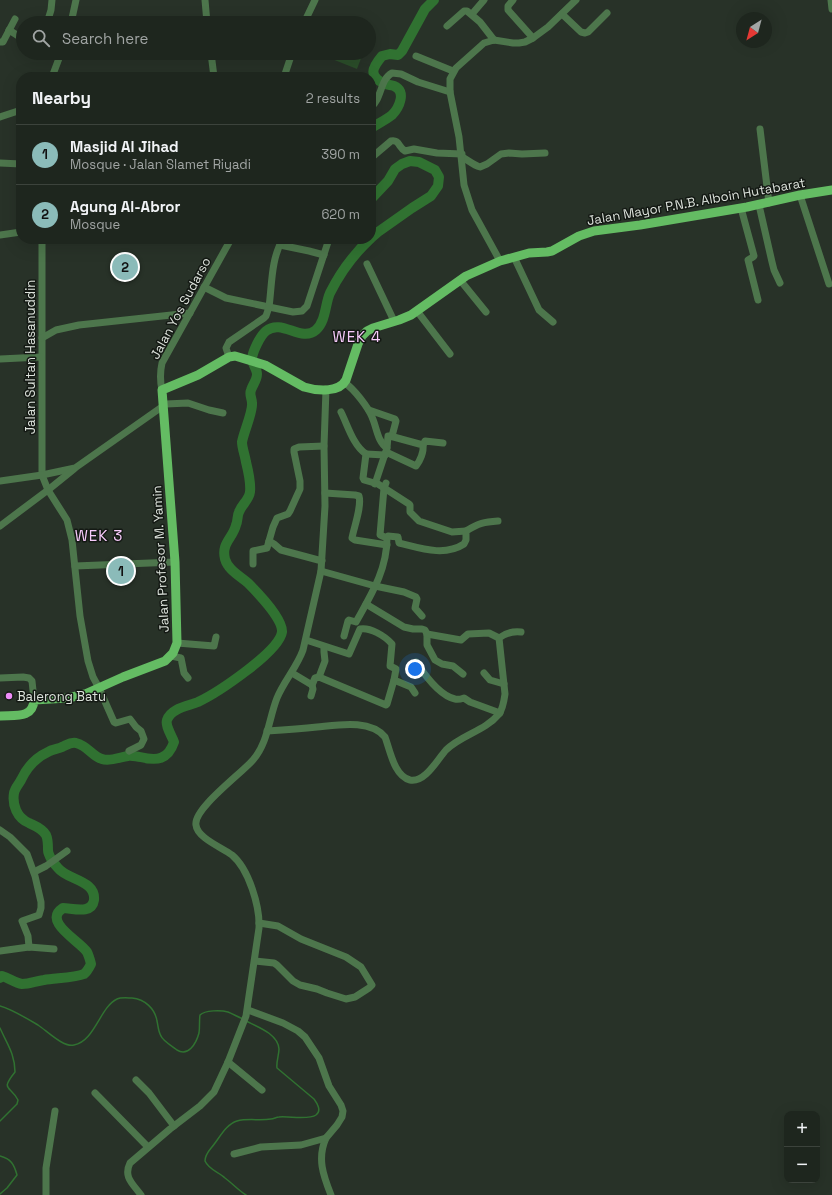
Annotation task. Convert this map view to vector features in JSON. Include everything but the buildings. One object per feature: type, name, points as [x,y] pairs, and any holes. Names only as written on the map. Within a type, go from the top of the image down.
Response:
[{"type":"main road","name":"Jalan Mayor P.N.B. Alboin Hutabarat","points":[[345,383],[348,377],[353,355],[362,336],[367,331],[406,317],[470,274],[500,261],[529,253],[552,251],[579,236],[594,231],[640,225],[759,205],[800,195],[832,190]]},
{"type":"main road","points":[[162,390],[198,375],[233,356],[265,365],[304,387],[311,389],[338,388],[345,383]]},
{"type":"main road","name":"Jalan Profesor M. Yamin","points":[[162,390],[162,407],[167,450],[175,562],[177,643],[171,656]]},
{"type":"main road","points":[[0,716],[26,714],[32,709],[34,700],[76,697],[123,677],[162,663],[171,656]]},
{"type":"street","points":[[49,16],[52,0]]},
{"type":"street","points":[[73,16],[76,0]]},
{"type":"street","points":[[205,0],[206,16]]},
{"type":"street","points":[[307,16],[315,0]]},
{"type":"street","points":[[472,14],[484,0]]},
{"type":"street","points":[[513,0],[508,6],[508,10],[533,38]]},
{"type":"street","points":[[831,0],[832,9]]},
{"type":"street","points":[[500,261],[472,210],[468,197],[463,176],[462,156],[449,81],[453,71],[480,46],[488,41],[494,40],[513,43],[525,42],[533,38],[562,14],[572,2]]},
{"type":"street","points":[[446,26],[465,10],[472,14],[480,22],[494,40]]},
{"type":"street","points":[[562,14],[581,32],[585,33],[588,32],[607,13]]},
{"type":"street","points":[[0,42],[3,42],[15,19]]},
{"type":"street","points":[[9,30],[16,34]]},
{"type":"street","points":[[416,56],[453,71]]},
{"type":"street","points":[[54,72],[58,60]]},
{"type":"street","points":[[212,60],[213,72]]},
{"type":"street","points":[[286,72],[290,60]]},
{"type":"street","points":[[376,100],[386,77],[390,73],[396,72],[418,82],[450,92]]},
{"type":"street","points":[[0,117],[16,112]]},
{"type":"street","points":[[760,129],[769,203]]},
{"type":"street","points":[[376,154],[394,140],[397,141],[405,151],[414,149],[462,156],[480,167],[501,154],[545,153]]},
{"type":"street","points":[[0,163],[16,164]]},
{"type":"street","points":[[800,195],[829,284]]},
{"type":"street","points":[[759,205],[774,270],[780,283]]},
{"type":"street","points":[[741,208],[754,256],[748,260],[758,300]]},
{"type":"street","points":[[0,236],[16,233]]},
{"type":"street","name":"Jalan Sultan Hasanuddin","points":[[42,244],[42,475]]},
{"type":"street","name":"Jalan Yos Sudarso","points":[[162,390],[160,380],[162,363],[228,244]]},
{"type":"street","points":[[233,356],[226,348],[229,342],[266,316],[269,307],[274,266],[280,244]]},
{"type":"street","points":[[287,244],[324,255]]},
{"type":"street","points":[[204,287],[222,297],[293,312],[300,312],[307,306],[327,244]]},
{"type":"street","points":[[514,257],[539,310],[553,322]]},
{"type":"street","points":[[367,264],[394,321]]},
{"type":"street","points":[[460,280],[486,312]]},
{"type":"street","points":[[417,311],[450,354]]},
{"type":"street","points":[[42,338],[56,330],[79,325],[190,313]]},
{"type":"street","points":[[0,359],[41,357]]},
{"type":"street","points":[[345,383],[369,410],[381,443],[386,452]]},
{"type":"street","points":[[141,1195],[128,1177],[127,1169],[130,1163],[200,1106],[214,1092],[228,1062],[247,1013],[260,923],[257,903],[254,892],[240,865],[233,856],[206,839],[198,831],[196,819],[210,801],[254,760],[260,750],[277,698],[304,650],[322,571],[325,493],[324,446],[326,389]]},
{"type":"street","points":[[0,526],[75,468],[166,404],[185,403],[223,413]]},
{"type":"street","points":[[369,410],[396,421],[392,436]]},
{"type":"street","points":[[341,412],[357,444],[366,454],[386,452],[416,466],[424,450],[423,445],[425,441],[443,443]]},
{"type":"street","points":[[375,484],[386,452],[388,436],[423,445]]},
{"type":"street","points":[[253,564],[253,551],[267,548],[277,518],[288,514],[300,489],[301,485],[294,449],[300,447],[324,446]]},
{"type":"street","points":[[366,454],[363,478],[375,484],[385,486],[409,504],[410,512],[419,521],[452,532],[466,531],[481,523],[498,521]]},
{"type":"street","points":[[0,481],[42,475],[75,468]]},
{"type":"street","points":[[42,475],[48,490],[67,520],[72,540],[85,646],[93,677],[100,688],[114,722],[116,723],[130,719],[141,731],[144,739],[140,747],[129,751]]},
{"type":"street","points":[[385,486],[380,535],[387,542]]},
{"type":"street","points":[[325,493],[355,495],[360,498],[352,538],[354,540],[387,542]]},
{"type":"street","points":[[344,636],[348,621],[356,622],[375,586],[387,551],[388,536],[398,537],[398,543],[441,551],[459,547],[464,544],[466,540],[466,531]]},
{"type":"street","points":[[270,541],[281,550],[322,561]]},
{"type":"street","points":[[75,566],[175,562]]},
{"type":"street","points":[[322,571],[375,586],[404,592],[417,599],[415,608],[422,616]]},
{"type":"street","points":[[366,604],[404,627],[422,629],[428,634],[461,640],[468,634],[489,633],[499,638]]},
{"type":"street","points":[[306,640],[349,654],[360,629],[362,628],[382,636],[392,644],[390,666],[396,668],[394,680],[386,705],[319,677]]},
{"type":"street","points":[[499,638],[514,631],[521,632]]},
{"type":"street","points":[[428,634],[427,645],[435,660],[442,664],[453,666],[463,674]]},
{"type":"street","points":[[177,643],[214,646],[216,637]]},
{"type":"street","points":[[267,731],[340,724],[368,726],[382,733],[386,737],[396,771],[408,780],[416,780],[433,767],[446,750],[458,740],[488,723],[500,713],[505,694],[499,638]]},
{"type":"street","points":[[311,696],[313,689],[312,685],[315,678],[319,677],[325,661],[324,647]]},
{"type":"street","points":[[171,656],[181,658],[184,674],[188,678]]},
{"type":"street","points":[[416,662],[441,691],[453,699],[459,700],[464,698],[470,702],[500,713]]},
{"type":"street","points":[[292,673],[312,685]]},
{"type":"street","points":[[484,673],[490,680],[504,684]]},
{"type":"street","points":[[0,678],[29,678],[32,681],[34,700]]},
{"type":"street","points":[[394,680],[408,685],[415,693]]},
{"type":"street","points":[[2,834],[10,837],[26,852],[34,872],[41,908],[39,915],[22,921],[28,936],[29,947]]},
{"type":"street","points":[[34,872],[46,866],[67,851]]},
{"type":"street","points":[[255,961],[274,963],[293,981],[300,985],[346,999],[354,998],[372,985],[361,967],[346,957],[301,939],[278,926],[260,923]]},
{"type":"street","points":[[0,951],[29,947],[54,949]]},
{"type":"street","points":[[247,1013],[283,1023],[298,1031],[305,1037],[319,1058],[329,1086],[341,1105],[343,1111],[342,1117],[326,1138],[321,1153],[321,1162],[332,1195]]},
{"type":"street","points":[[228,1062],[262,1090]]},
{"type":"street","points":[[136,1080],[149,1093],[174,1126]]},
{"type":"street","points":[[95,1094],[148,1147]]},
{"type":"street","points":[[46,1195],[46,1168],[55,1111]]},
{"type":"street","points":[[234,1154],[261,1147],[301,1145],[326,1138]]},
{"type":"green space","points":[[334,60],[360,60],[357,69]]},
{"type":"waterway","points":[[373,72],[376,64],[382,56],[390,54],[398,55],[402,51],[425,9],[434,0]]},
{"type":"waterway","points":[[376,78],[385,84],[398,88],[401,96],[399,104],[392,115],[376,125]]},
{"type":"waterway","points":[[376,194],[388,181],[395,169],[410,161],[419,162],[435,170],[439,177],[438,186],[431,196],[376,234]]},
{"type":"waterway","points":[[0,978],[2,976],[17,983],[28,984],[41,980],[84,974],[91,964],[87,952],[64,931],[57,919],[58,913],[63,908],[81,910],[90,908],[94,900],[93,893],[86,884],[62,872],[56,866],[49,854],[46,835],[38,828],[21,818],[16,811],[14,802],[15,791],[29,767],[43,754],[72,743],[80,744],[95,756],[105,760],[130,756],[157,759],[165,756],[172,748],[174,742],[168,728],[167,720],[169,716],[176,710],[198,702],[219,690],[246,671],[270,650],[282,632],[274,613],[252,587],[229,566],[225,559],[224,553],[226,545],[235,530],[239,512],[250,492],[249,477],[242,442],[252,407],[250,392],[257,376],[252,358],[261,336],[272,328],[285,328],[304,334],[316,330],[322,322],[328,297],[338,278],[353,257],[365,244]]},
{"type":"waterway","points":[[0,1006],[9,1009],[38,1025],[61,1042],[74,1045],[87,1037],[111,1003],[120,998],[141,1000],[149,1005],[154,1012],[162,1038],[181,1052],[188,1051],[194,1045],[199,1033],[200,1015],[202,1013],[225,1011],[243,1019]]},
{"type":"waterway","points":[[246,1021],[267,1032],[275,1039],[279,1049],[277,1068],[314,1099],[318,1105],[319,1111],[316,1115],[304,1118],[279,1117],[267,1120],[237,1121],[233,1122],[224,1130],[207,1153],[205,1161],[212,1169],[246,1195]]},
{"type":"waterway","points":[[0,1028],[10,1049],[15,1066],[15,1072],[7,1085],[18,1100],[17,1104],[0,1121]]},
{"type":"waterway","points":[[0,1156],[12,1162],[17,1175],[7,1188],[0,1194]]},
{"type":"place","name":"Agung Al-Abror","points":[[125,267]]},
{"type":"place","name":"Masjid Al Jihad","points":[[121,571]]},
{"type":"place","name":"Balerong Batu","points":[[9,696]]},
{"type":"district","name":"WEK 4","points":[[357,337]]},
{"type":"district","name":"WEK 3","points":[[99,536]]}]
